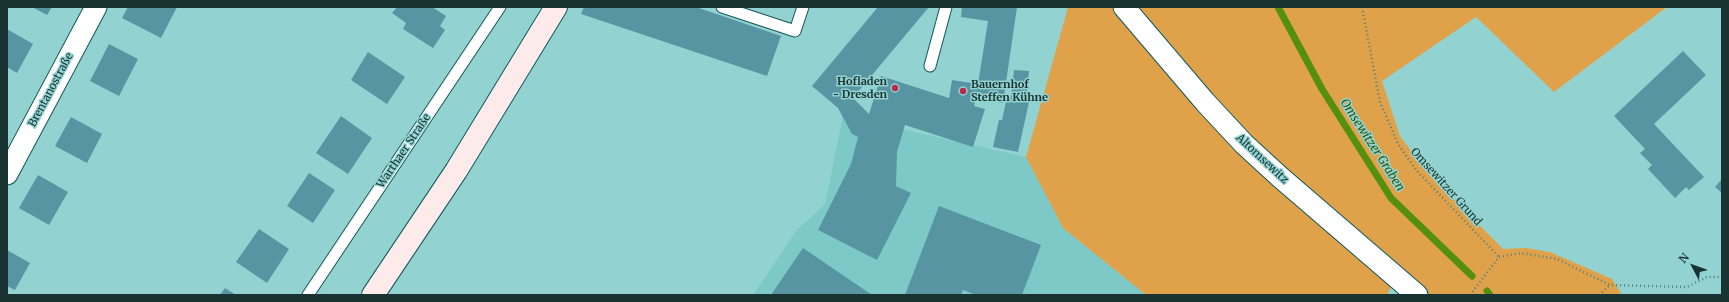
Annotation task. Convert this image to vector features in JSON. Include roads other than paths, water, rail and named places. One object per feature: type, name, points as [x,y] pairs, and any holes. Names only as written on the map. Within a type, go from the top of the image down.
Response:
[{"type":"street","name":"Brentanostraße","points":[[7,174],[96,7]]},
{"type":"street","points":[[372,295],[456,171],[556,7]]},
{"type":"street","name":"Altomsewitz","points":[[1124,7],[1204,102],[1244,144],[1417,295]]},
{"type":"lane","name":"Warthaer Straße","points":[[308,295],[500,7]]},
{"type":"lane","points":[[722,7],[795,31],[803,7]]},
{"type":"lane","points":[[930,66],[946,7]]},
{"type":"waterway","name":"Omsewitzer Graben","points":[[1278,7],[1322,89],[1391,198],[1472,276]]},
{"type":"waterway","name":"Omsewitzer Graben","points":[[1487,291],[1490,295]]},
{"type":"place","name":"Hofladen - Dresden","points":[[895,88]]},
{"type":"place","name":"Bauernhof Steffen Kühne","points":[[963,91]]}]
